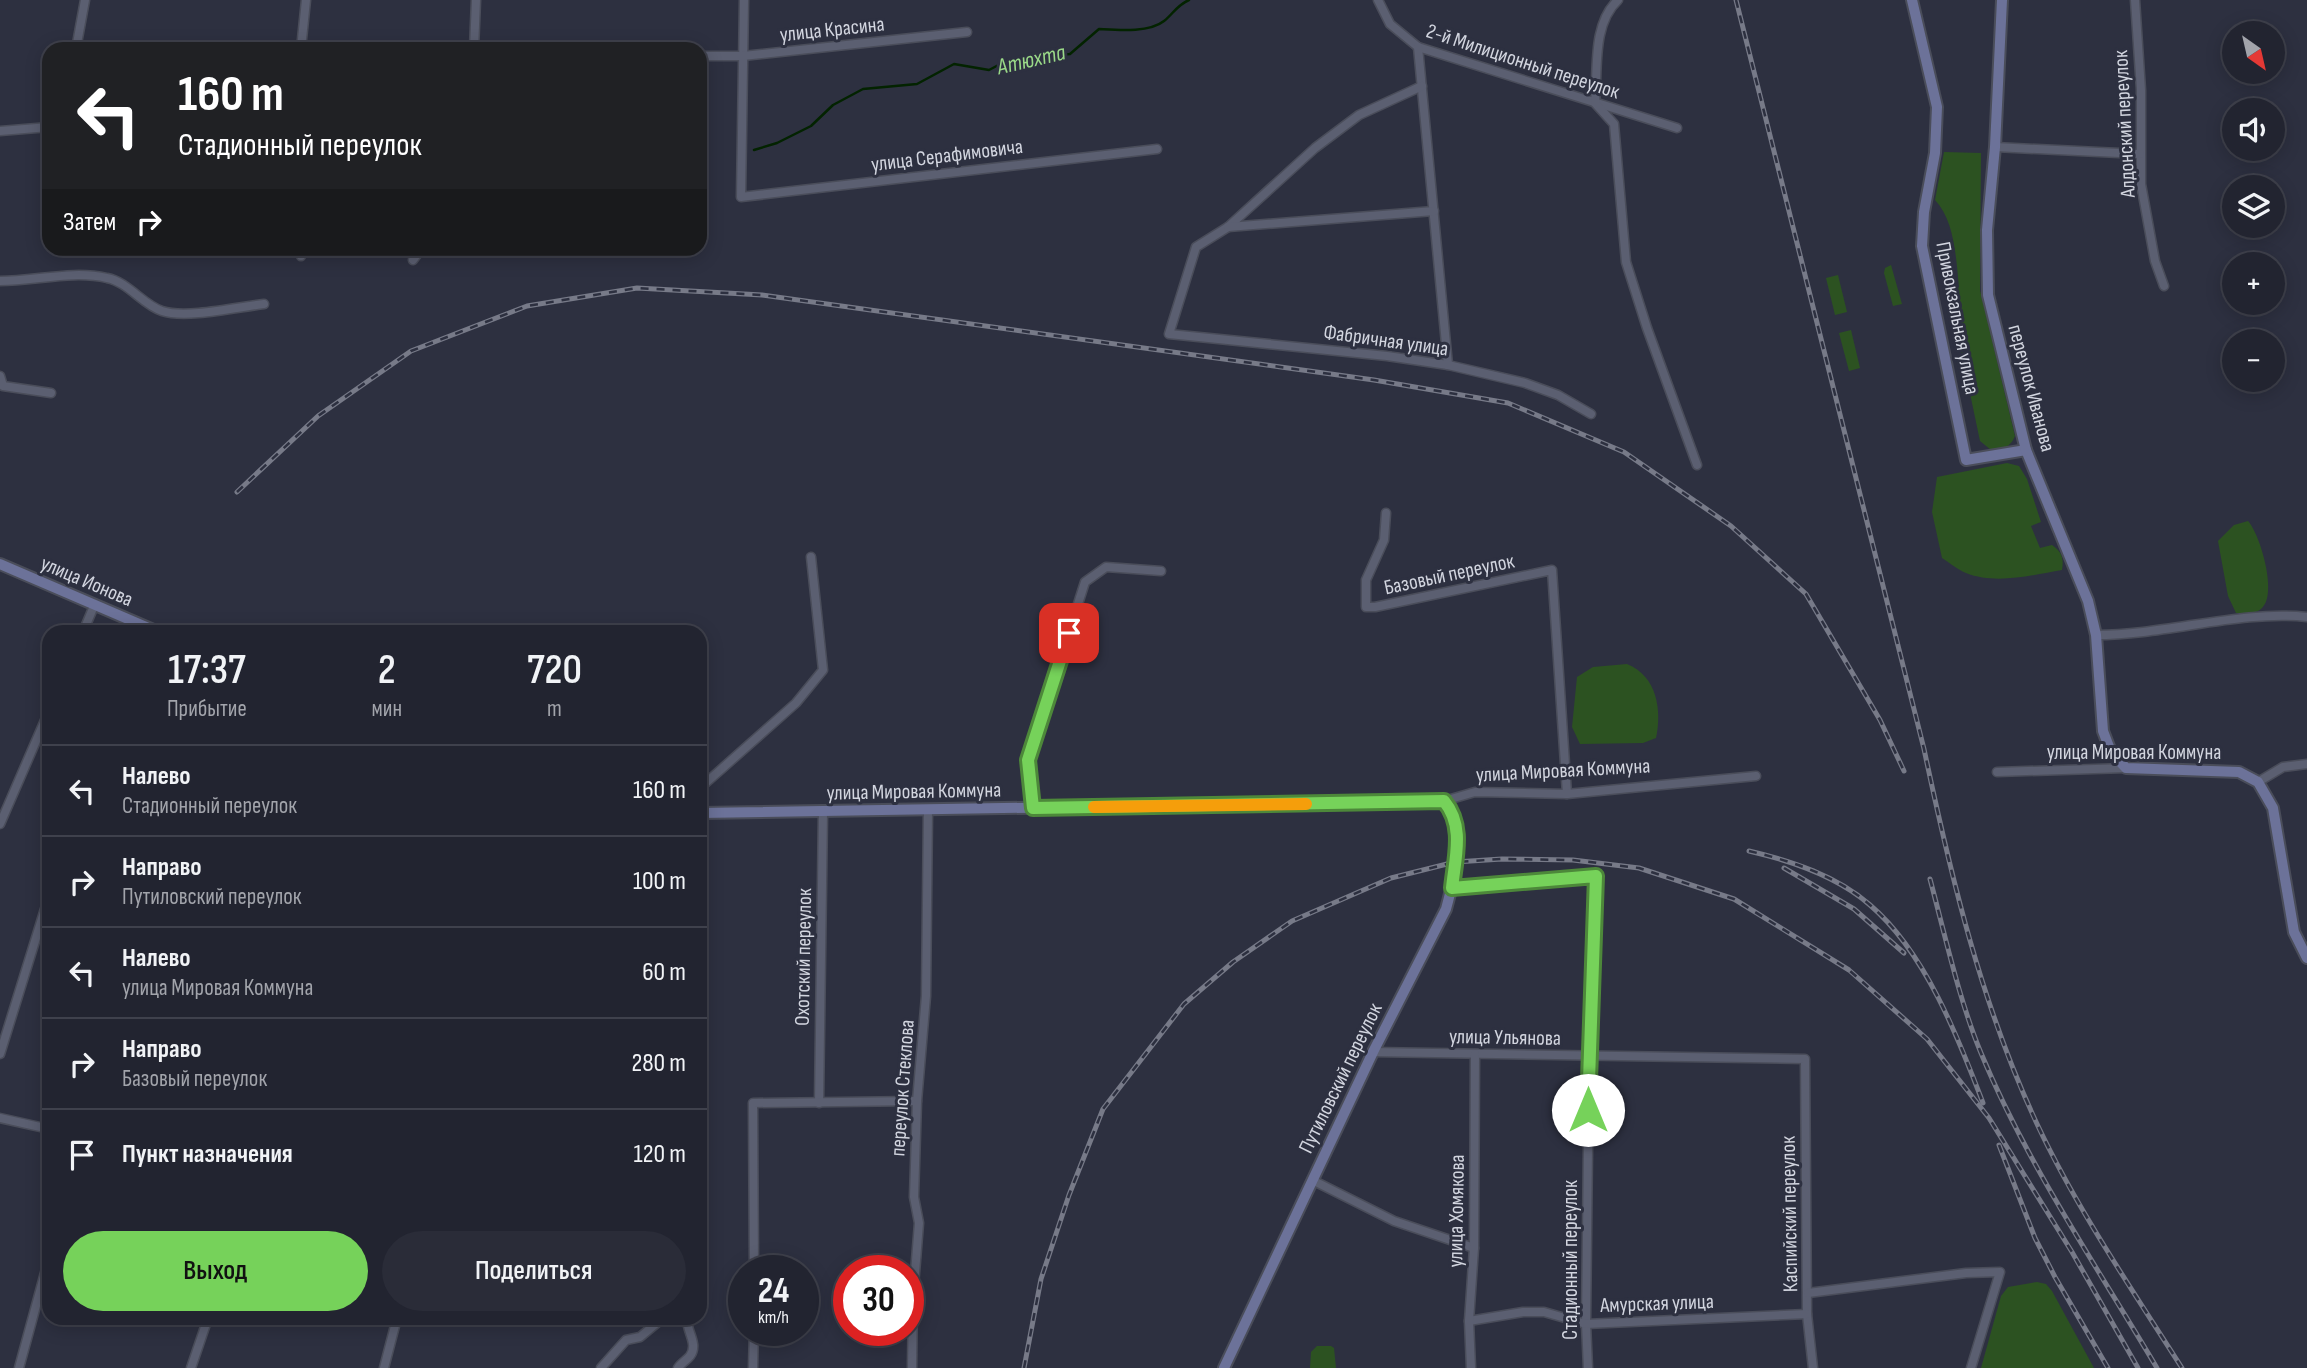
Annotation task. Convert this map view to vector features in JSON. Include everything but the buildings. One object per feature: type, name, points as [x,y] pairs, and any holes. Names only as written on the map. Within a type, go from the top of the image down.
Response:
[{"type":"main road","name":"Привокзальная улица","points":[[1912,0],[1937,107],[1936,153],[1924,212],[1922,246],[1966,460],[2026,450]]},
{"type":"main road","name":"переулок Иванова","points":[[2002,0],[1995,147],[1987,230],[1987,295],[2026,450],[2055,526],[2081,581],[2096,635],[2103,731],[2111,752],[2126,768]]},
{"type":"main road","name":"улица Ионова","points":[[0,564],[94,606],[129,625]]},
{"type":"main road","name":"улица Мировая Коммуна","points":[[2126,768],[2239,772],[2258,782]]},
{"type":"main road","points":[[2258,782],[2273,808],[2294,932],[2307,958]]},
{"type":"main road","name":"улица Мировая Коммуна","points":[[707,813],[1444,801]]},
{"type":"main road","name":"Путиловский переулок","points":[[1224,1368],[1373,1052],[1446,909],[1452,888],[1458,828],[1444,801]]},
{"type":"street","points":[[77,42],[85,0]]},
{"type":"street","points":[[302,42],[306,0]]},
{"type":"street","points":[[474,42],[476,0]]},
{"type":"street","points":[[743,56],[744,0]]},
{"type":"street","name":"2-й Милиционный переулок","points":[[1378,0],[1390,24],[1418,47],[1677,128]]},
{"type":"street","points":[[1618,0],[1607,10],[1599,30],[1595,103],[1614,124],[1626,262],[1697,465]]},
{"type":"street","name":"Алдонский переулок","points":[[2135,0],[2141,90],[2141,184],[2155,261],[2164,286]]},
{"type":"street","name":"улица Красина","points":[[707,56],[743,56],[967,32]]},
{"type":"street","points":[[1418,47],[1448,365]]},
{"type":"street","name":"улица Серафимовича","points":[[743,56],[741,197],[1157,149]]},
{"type":"street","points":[[1228,228],[1315,148],[1359,115],[1422,86]]},
{"type":"street","points":[[0,131],[42,128]]},
{"type":"street","points":[[1995,147],[2140,153]]},
{"type":"street","points":[[1228,228],[1434,211]]},
{"type":"street","name":"Фабричная улица","points":[[1228,228],[1196,247],[1169,334],[1387,356],[1448,365],[1558,394],[1591,414]]},
{"type":"street","points":[[413,260],[416,256]]},
{"type":"street","points":[[0,281],[28,281],[70,275],[110,278],[162,312],[186,314],[264,304]]},
{"type":"street","points":[[0,376],[3,386],[51,393]]},
{"type":"street","name":"Базовый переулок","points":[[1386,513],[1384,540],[1366,579],[1366,607],[1552,570],[1567,794]]},
{"type":"street","points":[[707,782],[796,703],[823,670],[811,557]]},
{"type":"street","points":[[1033,808],[1028,760],[1085,582],[1105,566],[1161,571]]},
{"type":"street","points":[[86,625],[94,606]]},
{"type":"street","points":[[2096,635],[2132,635],[2277,614],[2307,617]]},
{"type":"street","points":[[0,824],[42,727]]},
{"type":"street","points":[[2258,782],[2283,767],[2307,764]]},
{"type":"street","name":"улица Мировая Коммуна","points":[[1997,772],[2126,768]]},
{"type":"street","name":"улица Мировая Коммуна","points":[[1444,801],[1475,792],[1567,794],[1756,776]]},
{"type":"street","name":"переулок Стеклова","points":[[912,1368],[913,1298],[919,1223],[914,1197],[917,1101],[926,996],[928,809]]},
{"type":"street","name":"Охотский переулок","points":[[819,1103],[823,811]]},
{"type":"street","name":"Стадионный переулок","points":[[1452,888],[1596,876],[1589,1057],[1586,1324],[1588,1368]]},
{"type":"street","points":[[0,1054],[42,919]]},
{"type":"street","name":"улица Ульянова","points":[[1373,1052],[1805,1059]]},
{"type":"street","name":"улица Хомякова","points":[[1471,1368],[1469,1321],[1474,1248],[1475,1054]]},
{"type":"street","name":"Каспийский переулок","points":[[1805,1059],[1807,1314],[1813,1368]]},
{"type":"street","points":[[754,1255],[753,1103],[917,1101]]},
{"type":"street","points":[[0,1118],[42,1127]]},
{"type":"street","points":[[1312,1180],[1394,1221],[1474,1248]]},
{"type":"street","points":[[1808,1293],[1966,1273],[2000,1272],[1971,1368]]},
{"type":"street","points":[[19,1368],[42,1284]]},
{"type":"street","name":"Амурская улица","points":[[1469,1321],[1510,1313],[1544,1312],[1586,1324],[1807,1314]]},
{"type":"street","points":[[191,1368],[206,1325]]},
{"type":"street","points":[[384,1368],[395,1325]]},
{"type":"street","points":[[601,1368],[626,1340],[640,1337],[655,1325]]},
{"type":"street","points":[[679,1366],[692,1354],[694,1344],[686,1325]]},
{"type":"street","points":[[753,1368],[754,1346]]},
{"type":"green space","points":[[1944,152],[1981,153],[1980,290],[2015,436],[2006,447],[1999,449],[1991,450],[1980,441],[1948,289],[1959,287],[1951,229],[1935,200]]},
{"type":"green space","points":[[1891,265],[1902,304],[1893,306],[1884,273],[1885,268]]},
{"type":"green space","points":[[1838,275],[1847,312],[1835,315],[1826,278]]},
{"type":"green space","points":[[1851,330],[1860,368],[1849,371],[1839,333]]},
{"type":"green space","points":[[2007,463],[2019,466],[2027,479],[2041,522],[2031,526],[2040,548],[2052,545],[2060,553],[2062,570],[2002,579],[1978,577],[1942,558],[1932,512],[1937,477]]},
{"type":"green space","points":[[2248,521],[2258,538],[2266,564],[2268,590],[2262,608],[2256,612],[2236,613],[2228,596],[2218,541],[2234,525]]},
{"type":"green space","points":[[1627,664],[1645,677],[1655,695],[1658,716],[1656,738],[1643,743],[1580,744],[1572,727],[1577,677],[1593,667]]},
{"type":"green space","points":[[2037,1282],[2046,1284],[2052,1291],[2094,1368],[1981,1368],[2001,1296],[2008,1287]]},
{"type":"green space","points":[[1317,1346],[1334,1348],[1336,1368],[1310,1368],[1311,1352]]},
{"type":"waterway","name":"Атюхта","points":[[754,150],[777,143],[811,126],[833,105],[863,89],[917,84],[954,64],[989,70],[1008,60],[1070,54],[1099,29],[1133,30],[1158,25],[1189,0]]},
{"type":"railway","points":[[1736,0],[1924,749],[1957,893],[1984,988],[2018,1081],[2053,1157],[2106,1249],[2182,1368]]},
{"type":"railway","points":[[237,492],[318,416],[411,351],[527,306],[637,288],[762,295],[1374,380],[1508,403],[1624,452],[1731,526],[1806,594],[1880,720],[1904,771]]},
{"type":"railway","points":[[1749,851],[1829,878],[1857,895],[1890,924],[1907,946],[1938,997],[1983,1103]]},
{"type":"railway","points":[[1024,1368],[1041,1279],[1069,1195],[1103,1109],[1184,1004],[1233,962],[1292,921],[1391,878],[1455,862],[1502,859],[1573,860],[1639,868],[1734,899],[1849,970],[1927,1039],[1989,1118],[2072,1252],[2138,1368]]},
{"type":"railway","points":[[1784,868],[1854,909],[1904,953]]},
{"type":"railway","points":[[1930,879],[1966,1011],[1999,1094],[2063,1213],[2157,1368]]},
{"type":"railway","points":[[1999,1145],[2035,1238],[2108,1368]]},
{"type":"slow traffic","points":[[1094,807],[1306,804]]},
{"type":"route","points":[[1069,633],[1028,760],[1033,808],[1444,801],[1458,828],[1452,888],[1596,876],[1588,1110]]}]
